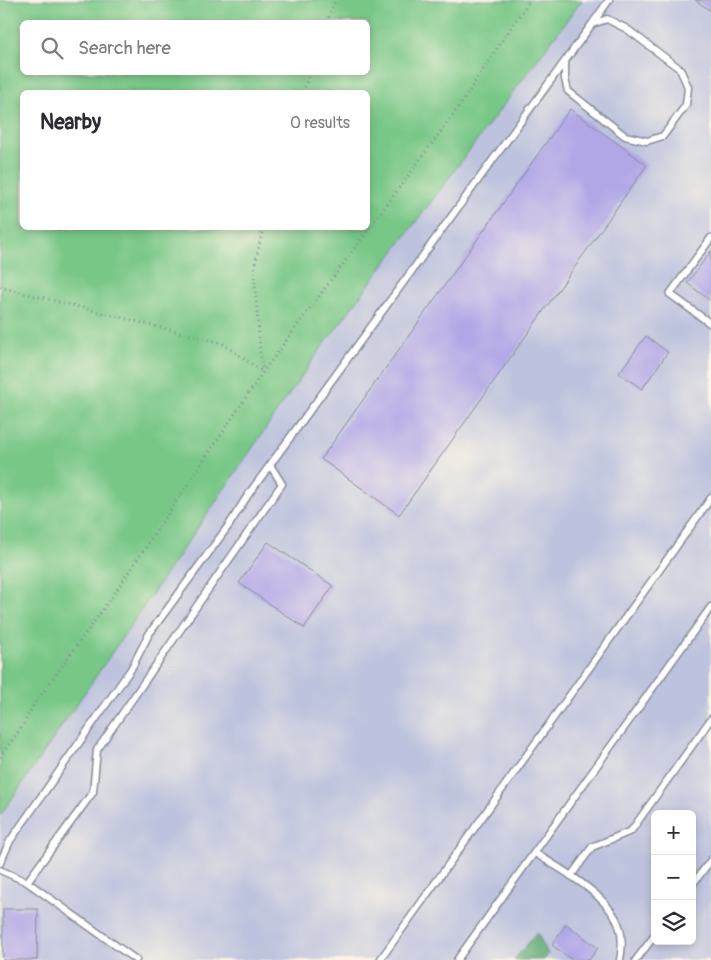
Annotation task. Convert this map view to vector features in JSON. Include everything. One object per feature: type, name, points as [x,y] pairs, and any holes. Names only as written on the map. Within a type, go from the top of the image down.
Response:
[{"type":"lane","points":[[0,863],[10,841],[20,826],[131,669],[149,634],[609,0]]},
{"type":"lane","points":[[565,60],[565,79],[568,92],[624,136],[647,141],[663,136],[686,105],[688,87],[680,69],[627,30],[607,19],[592,24]]},
{"type":"lane","points":[[711,238],[670,294],[711,324]]},
{"type":"lane","points":[[27,882],[93,792],[97,750],[282,484],[270,465]]},
{"type":"lane","points":[[380,960],[711,498]]},
{"type":"lane","points":[[457,960],[711,607]]},
{"type":"lane","points":[[571,876],[592,847],[631,830],[711,719]]},
{"type":"lane","points":[[535,853],[571,876],[610,909],[620,928],[622,944],[620,960]]},
{"type":"lane","points":[[696,880],[711,860]]},
{"type":"lane","points":[[0,870],[27,882],[136,960]]},
{"type":"lane","points":[[636,960],[651,940]]},
{"type":"path","points":[[328,20],[335,0]]},
{"type":"path","points":[[370,227],[459,107],[530,0]]},
{"type":"path","points":[[304,90],[309,75]]},
{"type":"path","points":[[263,230],[254,270],[263,372]]},
{"type":"path","points":[[0,757],[23,725],[32,706],[114,594],[263,372],[368,230]]},
{"type":"path","points":[[0,287],[222,343],[263,372]]},
{"type":"shaded area","points":[[582,0],[711,0],[711,960],[0,960],[0,816],[314,358]]},
{"type":"green space","points":[[0,0],[582,0],[314,358],[0,816]]},
{"type":"green space","points":[[537,933],[548,954],[544,960],[514,960]]},
{"type":"building","points":[[695,0],[711,0],[711,11]]},
{"type":"building","points":[[570,109],[647,165],[399,515],[321,459]]},
{"type":"building","points":[[711,251],[711,301],[687,283]]},
{"type":"building","points":[[646,336],[668,352],[642,389],[619,373]]},
{"type":"building","points":[[268,542],[333,586],[304,628],[239,583]]},
{"type":"building","points":[[3,909],[38,909],[37,960],[3,960]]},
{"type":"building","points":[[566,924],[598,948],[589,960],[572,960],[552,945]]}]
